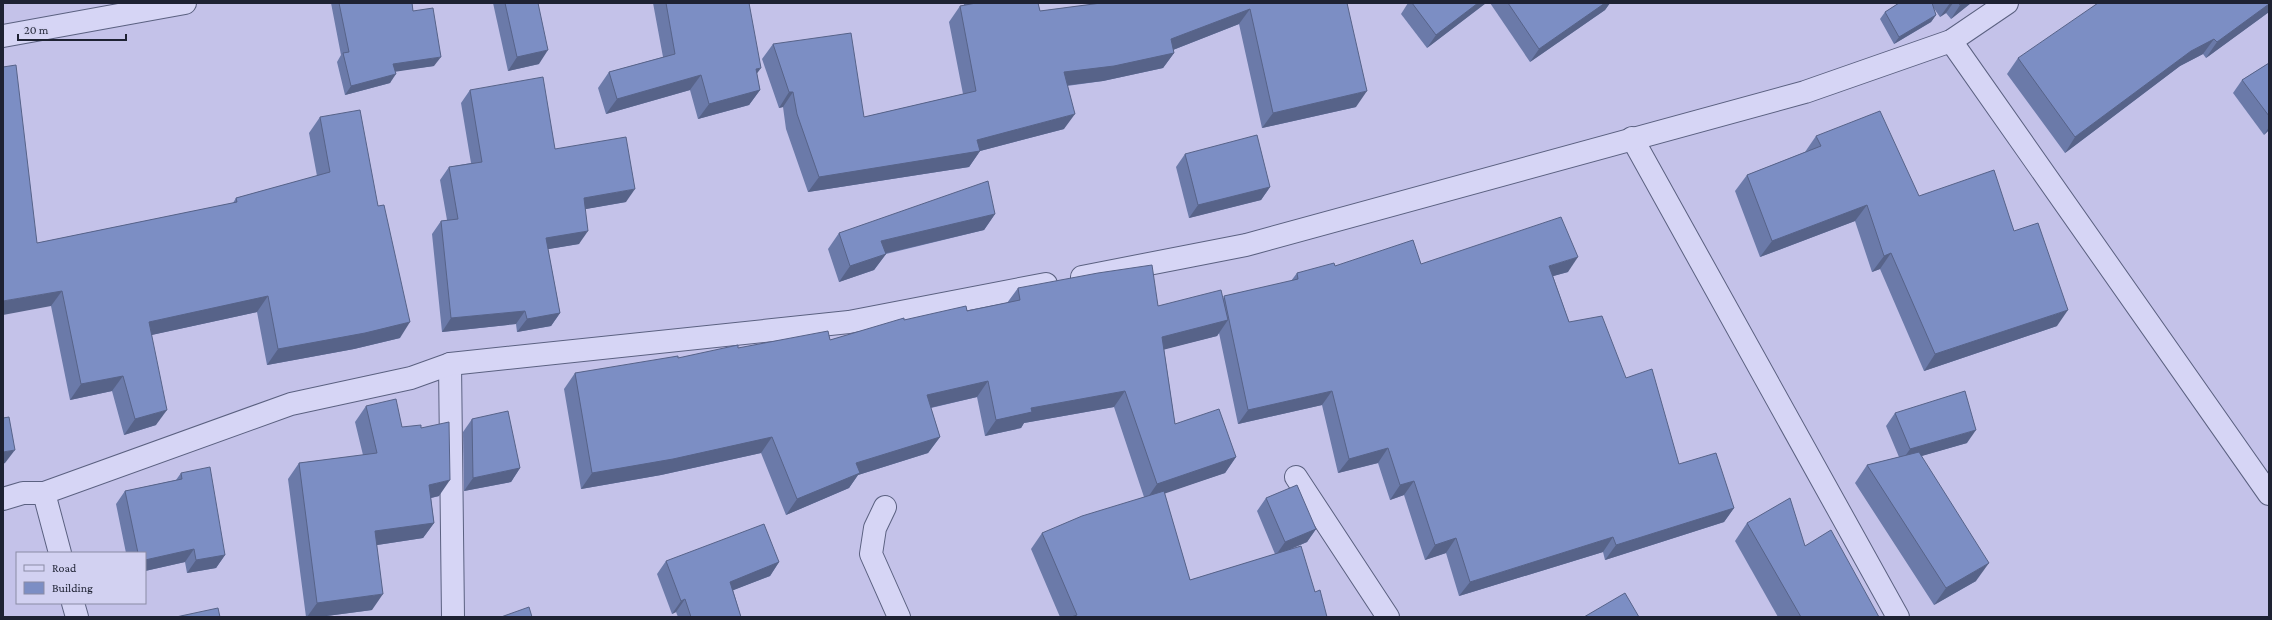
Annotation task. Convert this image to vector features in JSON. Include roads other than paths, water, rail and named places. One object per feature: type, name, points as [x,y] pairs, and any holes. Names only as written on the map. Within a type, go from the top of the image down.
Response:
[{"type":"street","points":[[3,36],[185,3]]},
{"type":"street","points":[[3,499],[24,493],[44,493],[291,404],[411,378],[450,364],[849,322],[1246,245],[1632,138],[1805,92],[1951,41],[2007,3]]},
{"type":"street","points":[[1951,41],[2269,494]]},
{"type":"street","points":[[1632,138],[1898,617]]},
{"type":"street","points":[[450,364],[453,617]]},
{"type":"street","points":[[1296,477],[1388,617]]},
{"type":"street","points":[[44,493],[60,552]]},
{"type":"street","points":[[885,507],[875,528],[871,554],[899,617]]},
{"type":"street","points":[[73,604],[77,617]]}]
